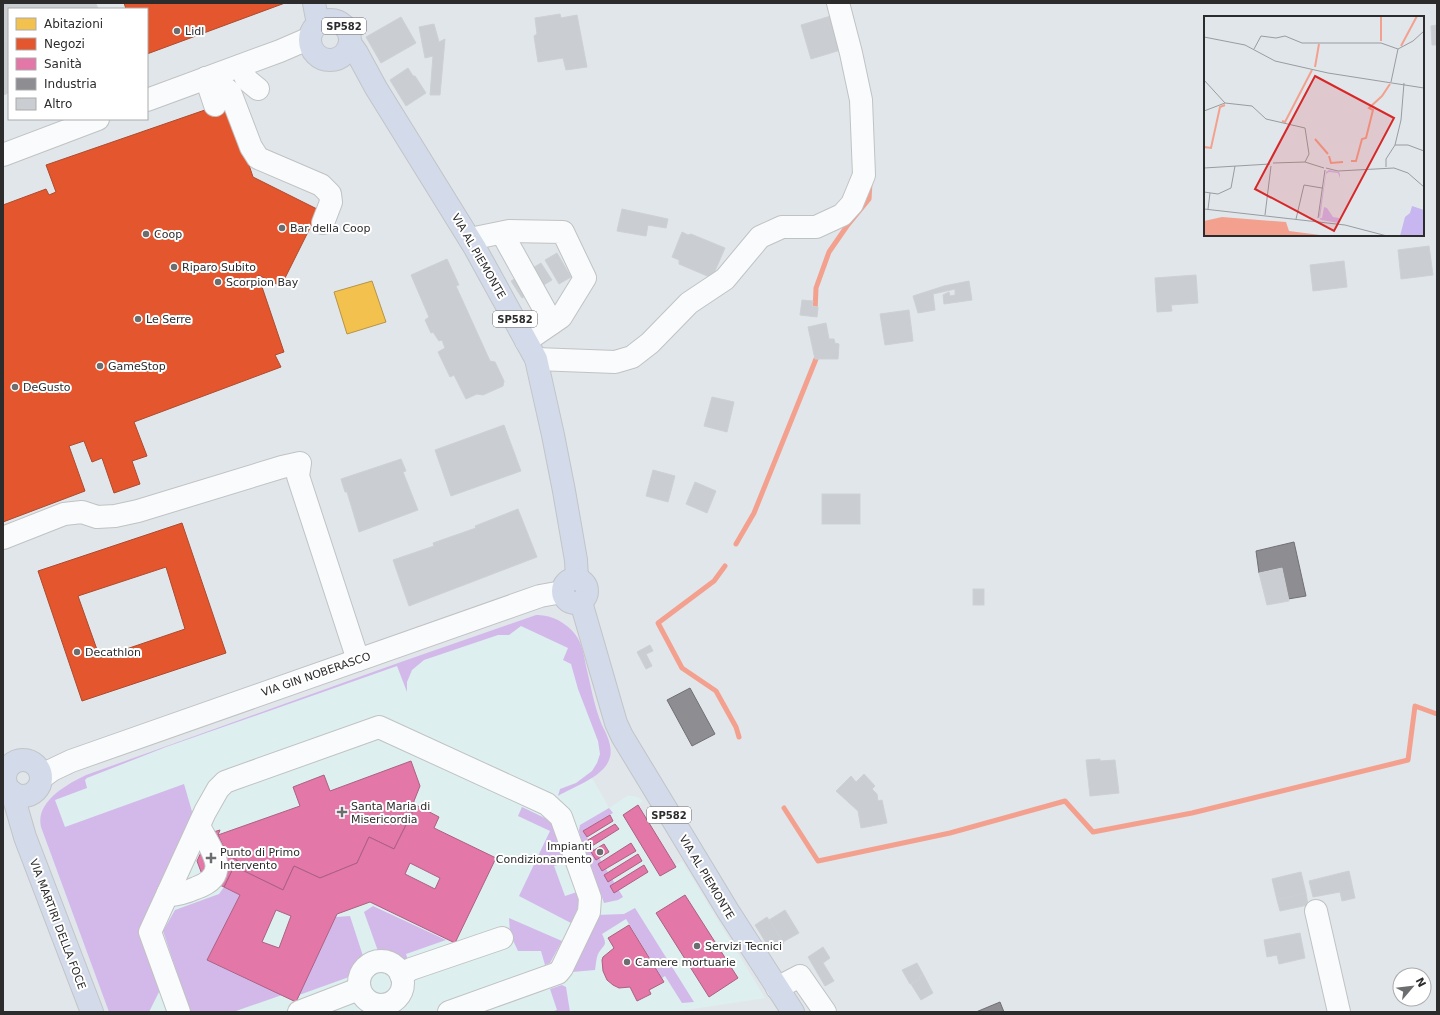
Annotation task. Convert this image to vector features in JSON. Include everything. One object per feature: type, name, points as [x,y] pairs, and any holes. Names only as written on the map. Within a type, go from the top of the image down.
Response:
[{"type":"main road","name":"SP582","points":[[319,23],[340,22],[346,27],[350,35],[344,51]]},
{"type":"main road","points":[[319,23],[320,58],[330,60],[344,51]]},
{"type":"main road","name":"VIA AL PIEMONTE","points":[[344,51],[376,88],[470,239],[531,350],[553,435],[576,560],[570,586]]},
{"type":"main road","name":"VIA AL PIEMONTE","points":[[570,586],[581,581],[586,588],[586,596],[581,602],[601,675],[619,730],[728,911],[793,1012]]},
{"type":"main road","name":"VIA MARTIRI DELLA FOCE","points":[[18,773],[25,837],[92,1012]]},
{"type":"street","points":[[470,239],[509,231],[563,232],[585,278],[560,317],[552,323],[531,350],[615,362],[632,357],[650,343],[689,303],[725,279],[760,237],[782,227],[816,227],[842,215],[852,204],[864,174],[861,100],[838,3]]},
{"type":"street","points":[[148,100],[280,51],[319,23]]},
{"type":"street","points":[[240,66],[247,80],[258,89]]},
{"type":"street","points":[[206,78],[215,105]]},
{"type":"street","points":[[206,78],[216,80],[230,92],[251,148],[258,158],[321,185],[330,194],[331,202],[322,222]]},
{"type":"street","points":[[3,155],[95,120]]},
{"type":"street","points":[[502,233],[552,323]]},
{"type":"street","points":[[3,538],[64,514],[82,512],[97,517],[114,516],[138,511],[282,467],[300,463],[298,476],[358,660]]},
{"type":"street","name":"VIA GIN NOBERASCO","points":[[18,773],[52,770],[71,761],[570,586]]},
{"type":"street","points":[[161,1012],[175,1002],[150,932],[199,826],[218,789],[225,782],[379,727],[547,804],[552,808],[561,818],[590,898],[589,912],[562,968],[558,973],[450,1012]]},
{"type":"street","points":[[168,893],[169,895],[177,895],[212,881],[218,868],[216,857],[199,826]]},
{"type":"street","points":[[1316,910],[1339,1012]]},
{"type":"street","points":[[401,975],[407,971],[502,938]]},
{"type":"street","points":[[379,961],[391,964],[398,969],[403,982],[400,995],[390,1004],[379,1006],[367,1001],[360,990],[359,977],[366,966],[379,961]]},
{"type":"street","points":[[777,988],[800,976],[825,1012]]},
{"type":"street","points":[[298,1012],[360,990]]},
{"type":"shaded area","name":"Santa Maria di Misericordia","points":[[536,615],[552,618],[565,624],[576,634],[582,648],[593,698],[599,717],[610,742],[611,753],[608,763],[602,771],[592,778],[609,808],[627,796],[634,796],[643,801],[637,806],[675,865],[682,861],[765,998],[673,1012],[109,1012],[41,827],[40,816],[52,797],[67,785],[86,775]]},
{"type":"shaded area","points":[[536,615],[547,616],[568,626],[581,645],[597,711],[608,737],[611,751],[609,760],[601,772],[558,796],[560,789],[576,783],[592,771],[600,754],[598,741],[578,689],[571,664],[563,660],[568,648],[521,626],[509,635],[498,635],[424,660],[412,670],[407,682],[407,692],[397,666],[166,747],[87,778],[85,780],[87,788],[55,800],[65,827],[184,784],[193,815],[140,928],[159,987],[159,992],[149,1012],[109,1012],[41,827],[40,818],[43,810],[54,795],[70,783],[86,775]]},
{"type":"shaded area","points":[[522,807],[553,822],[567,862],[554,866],[565,896],[577,892],[579,900],[578,908],[571,923],[519,896],[550,831],[518,816]]},
{"type":"shaded area","points":[[609,808],[613,813],[583,831],[623,897],[618,900],[604,903],[579,830],[580,825]]},
{"type":"shaded area","points":[[224,887],[240,895],[207,960],[282,995],[233,1012],[190,1012],[163,931],[175,910],[219,894]]},
{"type":"shaded area","points":[[373,906],[446,940],[406,954],[411,969],[392,956],[378,951],[364,912]]},
{"type":"shaded area","points":[[635,908],[694,1002],[682,1003],[665,976],[662,978],[626,919],[602,934],[605,943],[598,954],[595,970],[572,972],[596,915],[624,914]]},
{"type":"shaded area","points":[[350,916],[363,956],[354,965],[349,977],[299,995],[336,917]]},
{"type":"shaded area","points":[[509,918],[562,941],[550,963],[545,965],[541,951],[518,951],[510,934]]},
{"type":"shaded area","points":[[562,985],[566,987],[570,1012],[551,1012],[557,1010],[550,989]]},
{"type":"building: Abitazioni","points":[[372,281],[386,322],[347,334],[334,292]]},
{"type":"building: Negozi","name":"Lidl","points":[[124,3],[285,3],[148,54],[148,8],[126,8]]},
{"type":"building: Negozi","name":"Le Serre","points":[[228,102],[253,177],[319,210],[281,286],[258,275],[284,352],[275,355],[281,367],[134,422],[147,456],[132,461],[140,484],[114,493],[102,458],[92,462],[84,441],[69,446],[85,491],[3,522],[3,205],[46,189],[49,195],[56,192],[46,165]]},
{"type":"building: Negozi","points":[[182,523],[226,653],[82,701],[38,571]],"holes":[[[166,567],[185,629],[100,658],[78,596]]]},
{"type":"building: Sanità","points":[[411,761],[420,786],[414,801],[414,804],[416,805],[394,849],[369,837],[357,863],[320,878],[294,866],[283,890],[240,869],[237,860],[227,855],[218,835],[300,806],[293,787],[324,775],[330,791]]},
{"type":"building: Sanità","points":[[416,805],[439,817],[434,828],[496,858],[455,943],[370,902],[337,914],[296,1002],[207,960],[240,895],[224,887],[237,860],[240,869],[283,890],[294,866],[320,878],[357,863],[369,837],[394,849]],"holes":[[[410,863],[440,878],[435,889],[405,874]],[[276,910],[291,916],[279,948],[262,942]]]},
{"type":"building: Sanità","points":[[638,805],[676,867],[660,876],[623,815]]},
{"type":"building: Sanità","points":[[610,815],[613,821],[587,837],[583,831]]},
{"type":"building: Sanità","points":[[615,824],[619,829],[592,846],[588,840]]},
{"type":"building: Sanità","points":[[220,830],[218,835],[227,855],[237,860],[224,887],[203,877],[197,861],[210,833]]},
{"type":"building: Sanità","points":[[631,843],[636,851],[602,871],[598,864]]},
{"type":"building: Sanità","name":"Impianti Condizionamento","points":[[604,844],[609,852],[596,860],[591,852]]},
{"type":"building: Sanità","points":[[638,854],[642,861],[608,882],[604,875]]},
{"type":"building: Sanità","points":[[644,865],[648,872],[614,893],[610,886]]},
{"type":"building: Sanità","name":"Servizi Tecnici","points":[[685,895],[738,978],[709,997],[656,913]]},
{"type":"building: Sanità","name":"Camere mortuarie","points":[[629,925],[664,982],[649,990],[651,994],[637,1001],[630,987],[619,988],[613,985],[607,980],[603,971],[603,957],[614,948],[608,938]]},
{"type":"building: Industria","points":[[1294,542],[1306,596],[1288,599],[1282,568],[1259,573],[1256,551]]},
{"type":"building: Industria","points":[[690,688],[715,734],[692,746],[667,700]]},
{"type":"building: Industria","points":[[1000,1002],[1004,1012],[976,1012]]},
{"type":"building: Altro","points":[[3,3],[96,3],[98,8],[8,8],[8,40],[3,42]]},
{"type":"building: Altro","points":[[560,14],[561,18],[577,15],[587,67],[566,70],[563,58],[538,62],[534,36],[537,34],[535,18]]},
{"type":"building: Altro","points":[[834,15],[844,49],[811,59],[801,25]]},
{"type":"building: Altro","points":[[401,17],[416,43],[381,63],[366,37]]},
{"type":"building: Altro","points":[[434,24],[439,42],[445,39],[440,95],[430,95],[433,56],[425,58],[419,27]]},
{"type":"building: Altro","points":[[1437,25],[1437,45],[1432,45],[1431,26]]},
{"type":"building: Altro","points":[[8,40],[8,93],[3,95],[3,42]]},
{"type":"building: Altro","points":[[408,68],[426,93],[406,106],[390,80]]},
{"type":"building: Altro","points":[[622,209],[668,219],[666,228],[648,225],[646,236],[617,231]]},
{"type":"building: Altro","points":[[682,232],[688,235],[691,234],[725,248],[712,278],[679,264],[679,260],[672,257]]},
{"type":"building: Altro","points":[[1429,246],[1433,275],[1401,279],[1398,250]]},
{"type":"building: Altro","points":[[557,253],[571,277],[559,284],[545,260]]},
{"type":"building: Altro","points":[[447,259],[459,285],[456,286],[490,361],[495,362],[504,381],[503,386],[483,395],[477,394],[466,399],[454,375],[450,377],[438,352],[445,348],[442,340],[439,341],[433,332],[431,333],[425,320],[429,317],[411,275]]},
{"type":"building: Altro","points":[[1344,261],[1347,287],[1313,291],[1310,265]]},
{"type":"building: Altro","points":[[541,263],[552,280],[522,298],[511,281]]},
{"type":"building: Altro","points":[[1196,275],[1198,303],[1171,305],[1172,311],[1157,312],[1155,278]]},
{"type":"building: Altro","points":[[969,281],[972,300],[944,304],[943,295],[949,292],[950,296],[955,295],[955,289],[933,294],[935,310],[918,313],[913,296],[944,286]]},
{"type":"building: Altro","points":[[802,300],[813,301],[812,306],[818,307],[817,317],[800,315]]},
{"type":"building: Altro","points":[[909,310],[913,341],[885,345],[880,314]]},
{"type":"building: Altro","points":[[826,323],[829,339],[834,339],[835,343],[839,344],[838,359],[815,359],[808,327]]},
{"type":"building: Altro","points":[[712,397],[734,402],[727,432],[704,426]]},
{"type":"building: Altro","points":[[504,425],[521,471],[451,496],[435,450]]},
{"type":"building: Altro","points":[[401,459],[406,471],[403,472],[418,510],[359,532],[347,492],[345,492],[341,479]]},
{"type":"building: Altro","points":[[653,470],[675,476],[668,502],[646,496]]},
{"type":"building: Altro","points":[[695,482],[716,491],[707,513],[686,504]]},
{"type":"building: Altro","points":[[822,494],[860,494],[860,524],[822,524]]},
{"type":"building: Altro","points":[[518,509],[537,557],[409,606],[393,560],[434,546],[433,543],[476,528],[475,526]]},
{"type":"building: Altro","points":[[1282,568],[1289,601],[1267,605],[1259,573]]},
{"type":"building: Altro","points":[[973,589],[984,589],[984,605],[973,605]]},
{"type":"building: Altro","points":[[650,645],[653,651],[646,654],[652,666],[646,669],[637,652]]},
{"type":"building: Altro","points":[[1100,759],[1100,761],[1115,760],[1119,793],[1090,796],[1086,760]]},
{"type":"building: Altro","points":[[864,774],[875,786],[872,789],[877,794],[878,801],[882,800],[887,823],[861,828],[858,811],[836,791],[851,776],[856,782]]},
{"type":"building: Altro","points":[[1349,871],[1355,898],[1342,901],[1340,892],[1313,897],[1309,881]]},
{"type":"building: Altro","points":[[1301,872],[1306,893],[1277,900],[1272,879]]},
{"type":"building: Altro","points":[[1306,893],[1308,905],[1280,911],[1277,900]]},
{"type":"building: Altro","points":[[785,910],[799,933],[783,942],[769,920]]},
{"type":"building: Altro","points":[[767,917],[784,943],[771,951],[755,925]]},
{"type":"building: Altro","points":[[1300,933],[1305,958],[1279,964],[1277,955],[1267,957],[1264,940]]},
{"type":"building: Altro","points":[[823,947],[830,958],[823,963],[834,981],[825,986],[808,957]]},
{"type":"building: Altro","points":[[917,963],[923,974],[919,977],[920,979],[910,984],[902,970]]},
{"type":"building: Altro","points":[[923,974],[933,993],[921,1000],[911,984],[920,979],[919,977]]},
{"type":"waterway","points":[[815,312],[816,288],[829,252],[847,226],[869,199],[870,183]]},
{"type":"waterway","points":[[736,544],[754,513],[818,354]]},
{"type":"waterway","points":[[725,566],[714,581],[658,623],[682,668],[716,691],[736,727],[739,737]]},
{"type":"waterway","points":[[784,808],[818,861],[950,833],[1065,801],[1093,832],[1192,813],[1408,760],[1415,706],[1437,714]]},
{"type":"place","name":"Lidl","points":[[177,31]]},
{"type":"place","name":"Bar della Coop","points":[[282,228]]},
{"type":"place","name":"Coop","points":[[146,234]]},
{"type":"place","name":"Riparo Subito","points":[[174,267]]},
{"type":"place","name":"Scorpion Bay","points":[[218,282]]},
{"type":"place","name":"Le Serre","points":[[138,319]]},
{"type":"place","name":"GameStop","points":[[100,366]]},
{"type":"place","name":"DeGusto","points":[[15,387]]},
{"type":"place","name":"Decathlon","points":[[77,652]]},
{"type":"place","name":"Santa Maria di Misericordia","points":[[342,812]]},
{"type":"place","name":"Impianti Condizionamento","points":[[600,852]]},
{"type":"place","name":"Punto di Primo Intervento","points":[[211,858]]},
{"type":"place","name":"Servizi Tecnici","points":[[697,946]]},
{"type":"place","name":"Camere mortuarie","points":[[627,962]]}]
